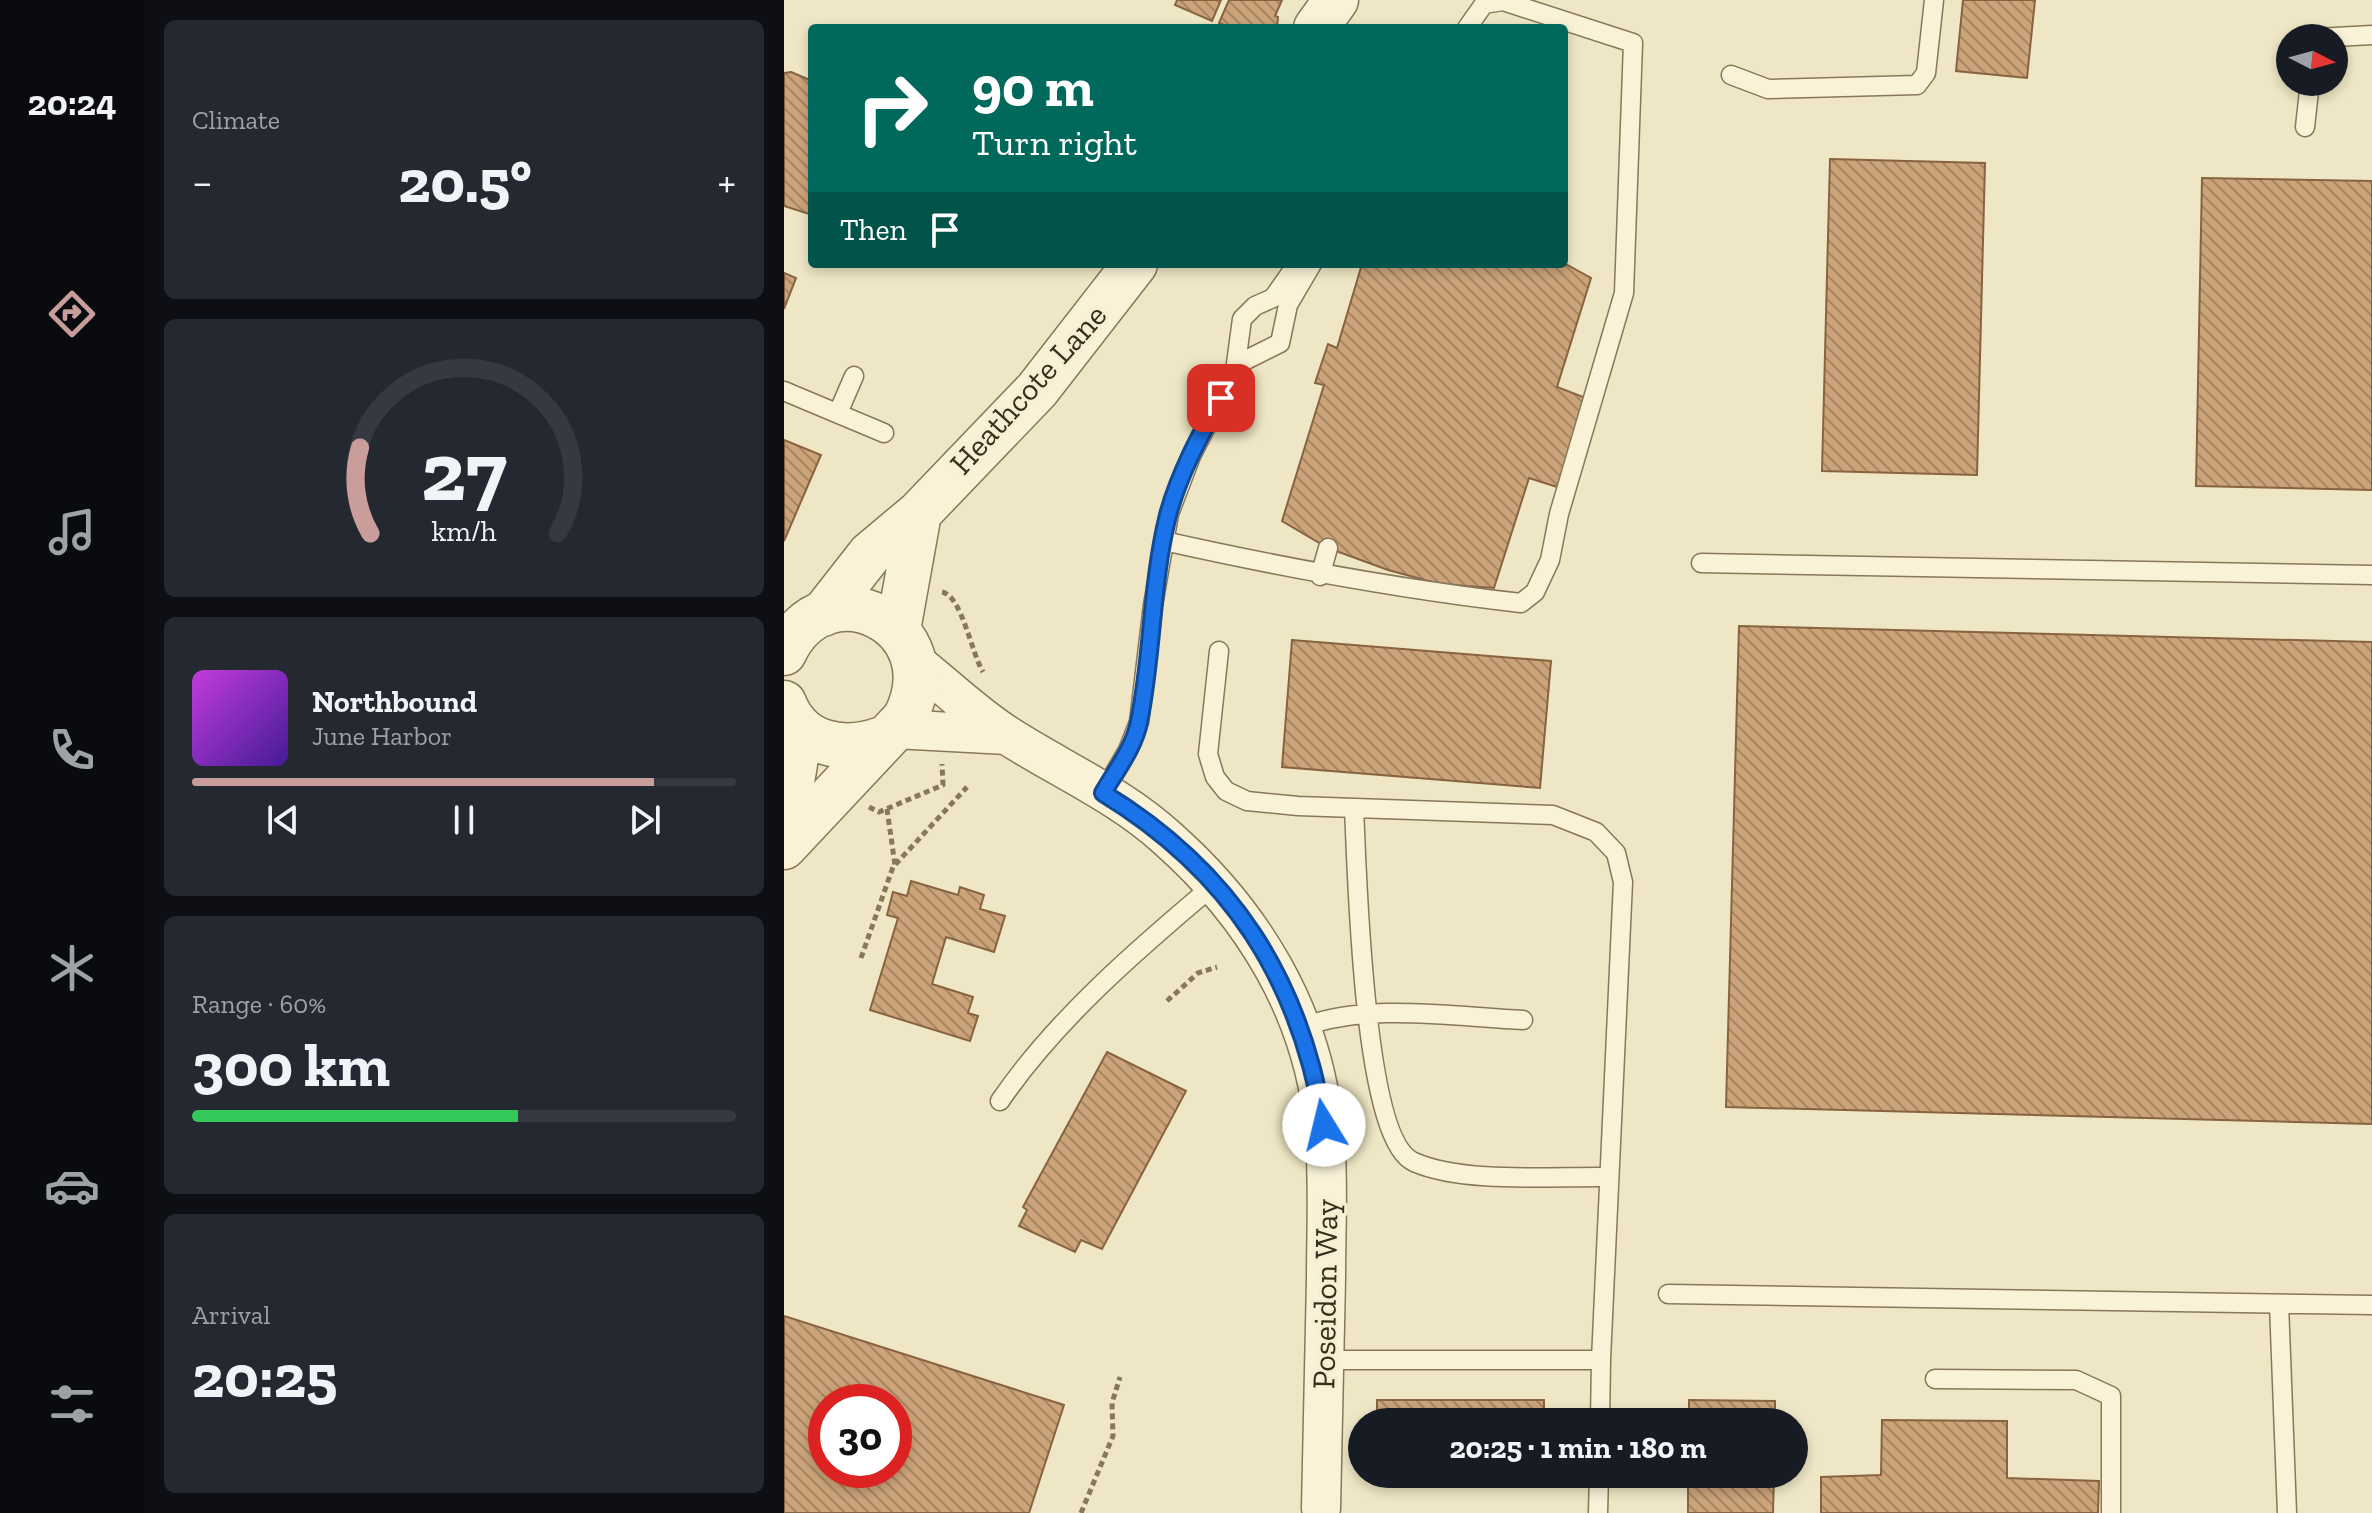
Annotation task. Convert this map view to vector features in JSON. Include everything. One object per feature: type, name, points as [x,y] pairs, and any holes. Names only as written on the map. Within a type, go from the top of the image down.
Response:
[{"type":"street","points":[[1319,24],[1336,0]]},
{"type":"street","name":"Heathcote Lane","points":[[797,633],[870,554],[919,513],[1056,368],[1132,268]]},
{"type":"street","points":[[784,847],[888,734],[913,702],[917,676],[907,646],[919,513]]},
{"type":"street","name":"Heathcote Lane","points":[[797,633],[851,609],[872,613],[907,646]]},
{"type":"street","name":"Poseidon Way","points":[[907,646],[1007,735],[1103,793],[1166,836],[1215,884],[1262,945],[1301,1028],[1314,1067],[1325,1140],[1321,1508]]},
{"type":"street","points":[[789,712],[813,738],[828,744],[862,746],[888,734]]},
{"type":"street","points":[[784,808],[797,762],[789,712]]},
{"type":"street","name":"Poseidon Way","points":[[888,734],[1007,735]]},
{"type":"lane","points":[[1731,75],[1768,89],[1917,85],[1926,73],[1934,0]]},
{"type":"lane","points":[[1164,541],[1320,576],[1521,603],[1535,592],[1550,560],[1559,514],[1624,293],[1633,43],[1503,1],[1484,4],[1470,24]]},
{"type":"lane","points":[[2348,36],[2372,35]]},
{"type":"lane","points":[[2305,127],[2308,96]]},
{"type":"lane","points":[[1235,371],[1242,319],[1255,306],[1273,298],[1294,268]]},
{"type":"lane","points":[[1103,793],[1128,750],[1139,722],[1169,514],[1191,456],[1242,362],[1280,343],[1288,305],[1310,268]]},
{"type":"lane","points":[[838,413],[854,376]]},
{"type":"lane","points":[[784,391],[884,433]]},
{"type":"lane","points":[[1320,576],[1328,548]]},
{"type":"lane","points":[[1701,563],[2372,575]]},
{"type":"lane","points":[[1219,651],[1208,754],[1215,777],[1226,791],[1247,801],[1553,815],[1596,832],[1616,853],[1623,882],[1600,1408]]},
{"type":"lane","points":[[1354,808],[1366,1015],[1379,1090],[1394,1137],[1411,1162],[1456,1174],[1608,1177]]},
{"type":"lane","points":[[1000,1101],[1028,1062],[1074,1014],[1215,884]]},
{"type":"lane","points":[[1301,1028],[1324,1019],[1366,1015],[1523,1020]]},
{"type":"lane","points":[[1668,1294],[2372,1305]]},
{"type":"lane","points":[[2279,1304],[2287,1513]]},
{"type":"lane","points":[[1324,1360],[1601,1360]]},
{"type":"lane","points":[[1935,1379],[2076,1380],[2111,1396],[2111,1513]]},
{"type":"lane","points":[[1598,1513],[1599,1488]]},
{"type":"path","points":[[956,600],[976,660]]},
{"type":"path","points":[[867,806],[879,812],[943,785],[940,754]]},
{"type":"path","points":[[861,958],[895,865],[967,787]]},
{"type":"path","points":[[887,809],[895,865]]},
{"type":"path","points":[[1167,1001],[1198,973],[1217,967]]},
{"type":"path","points":[[1081,1513],[1113,1436],[1112,1403],[1120,1377]]},
{"type":"building","points":[[1177,0],[1221,0],[1212,21],[1175,5]]},
{"type":"building","points":[[1229,0],[1282,0],[1275,16],[1278,17],[1277,24],[1219,23]]},
{"type":"building","points":[[1963,0],[2035,0],[2027,78],[1956,71]]},
{"type":"building","points":[[791,72],[808,79],[808,214],[784,206],[784,73]]},
{"type":"building","points":[[1830,159],[1985,163],[1977,475],[1822,471]]},
{"type":"building","points":[[2202,178],[2372,181],[2372,490],[2196,486]]},
{"type":"building","points":[[1568,265],[1591,278],[1557,387],[1586,398],[1557,487],[1529,478],[1494,588],[1440,584],[1388,570],[1328,548],[1282,521],[1324,385],[1315,383],[1328,344],[1337,348],[1361,268],[1568,268]]},
{"type":"building","points":[[784,273],[796,278],[784,309]]},
{"type":"building","points":[[784,440],[821,455],[784,541]]},
{"type":"building","points":[[1739,626],[2372,642],[2372,1124],[1726,1107]]},
{"type":"building","points":[[1292,640],[1551,661],[1540,788],[1282,767]]},
{"type":"building","points":[[911,881],[958,895],[960,887],[984,895],[980,909],[1005,916],[994,952],[946,937],[932,984],[973,997],[968,1013],[978,1016],[970,1041],[870,1010],[898,918],[887,915],[893,892],[907,896]]},
{"type":"building","points":[[1107,1052],[1186,1091],[1102,1249],[1081,1240],[1075,1252],[1019,1226],[1027,1210],[1023,1207]]},
{"type":"building","points":[[784,1316],[1064,1405],[1029,1513],[784,1513]]},
{"type":"building","points":[[1377,1400],[1544,1400],[1544,1408],[1377,1408]]},
{"type":"building","points":[[1689,1400],[1775,1401],[1775,1408],[1689,1408]]},
{"type":"building","points":[[1882,1420],[2007,1421],[2007,1478],[2099,1481],[2098,1513],[1821,1513],[1821,1477],[1881,1475]]},
{"type":"building","points":[[1688,1488],[1774,1488],[1773,1513],[1688,1513]]},
{"type":"route","points":[[1221,398],[1191,456],[1169,514],[1153,605],[1139,722],[1128,750],[1103,793],[1166,836],[1198,866],[1247,922],[1292,1004],[1314,1067],[1324,1125]]}]
